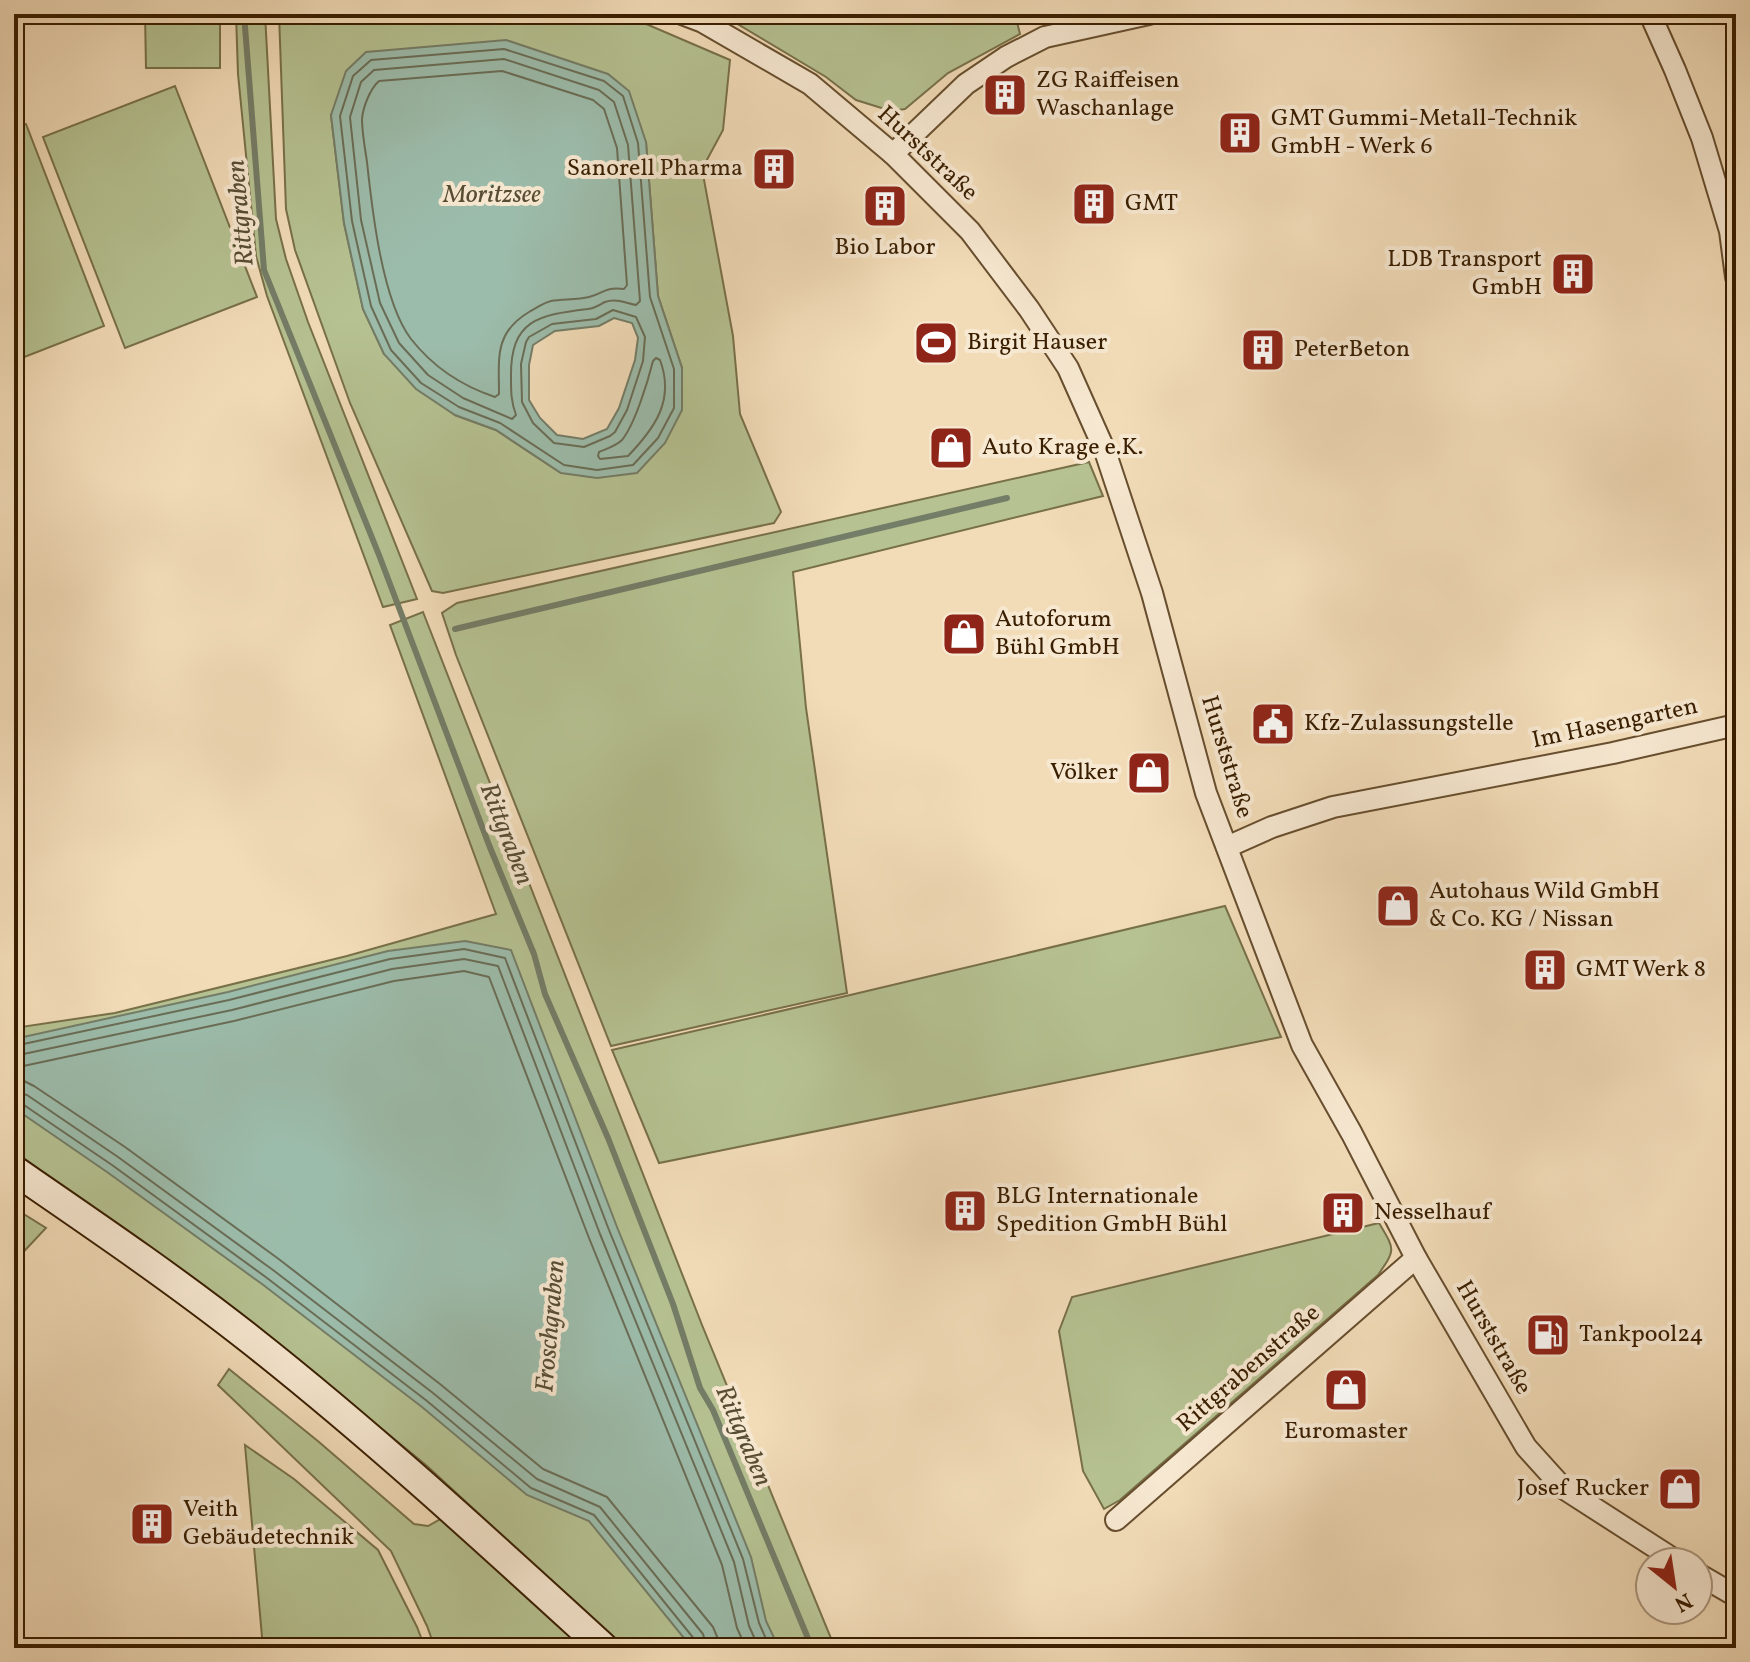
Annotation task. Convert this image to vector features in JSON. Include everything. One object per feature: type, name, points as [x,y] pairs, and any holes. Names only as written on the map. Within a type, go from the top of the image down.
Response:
[{"type":"main road","points":[[14,1170],[144,1260],[251,1340],[420,1480],[604,1648]]},
{"type":"street","name":"Hurststraße","points":[[682,14],[703,22],[810,84],[893,154],[970,231],[1029,309],[1068,368],[1105,451],[1138,549],[1168,647],[1206,793],[1302,1045],[1416,1258],[1526,1447],[1563,1488],[1653,1546]]},
{"type":"street","points":[[893,154],[966,84],[1006,57],[1045,37],[1149,14]]},
{"type":"street","points":[[1650,14],[1702,138],[1730,231],[1736,277]]},
{"type":"street","name":"Im Hasengarten","points":[[1227,847],[1272,827],[1333,807],[1613,753],[1736,725]]},
{"type":"street","name":"Rittgrabenstraße","points":[[1116,1520],[1416,1258]]},
{"type":"street","points":[[1714,1583],[1736,1596]]},
{"type":"green space","points":[[145,14],[220,14],[220,68],[146,68]]},
{"type":"green space","points":[[236,14],[265,14],[276,219],[286,259],[417,599],[383,607],[267,296],[256,256],[238,74]]},
{"type":"green space","points":[[279,14],[623,14],[730,60],[723,130],[702,169],[733,336],[740,414],[781,512],[774,523],[443,593],[432,591],[350,403],[295,250],[286,209]],"holes":[[[331,115],[646,142],[658,296],[682,368],[561,473],[496,430],[455,415],[384,354],[363,309],[344,223]]]},
{"type":"green space","points":[[721,14],[770,14],[784,21],[810,14],[1015,14],[1020,34],[948,73],[905,109],[891,111],[856,100],[826,77]]},
{"type":"green space","points":[[175,86],[257,297],[125,348],[43,137]]},
{"type":"green space","points":[[26,124],[104,326],[14,361],[14,126]]},
{"type":"green space","points":[[1089,462],[1103,496],[793,572],[806,708],[847,993],[611,1046],[442,613],[457,603]]},
{"type":"green space","points":[[423,612],[702,1325],[835,1648],[624,1648],[426,1465],[270,1338],[14,1152],[14,1028],[115,1013],[347,956],[496,914],[390,625]]},
{"type":"green space","points":[[1225,906],[1281,1037],[659,1163],[612,1050],[846,996]]},
{"type":"green space","points":[[14,1208],[46,1228],[14,1262]]},
{"type":"green space","points":[[1379,1223],[1391,1249],[1378,1275],[1120,1500],[1104,1509],[1083,1471],[1059,1331],[1072,1297]]},
{"type":"green space","points":[[229,1369],[414,1524],[428,1526],[446,1516],[588,1648],[435,1648],[391,1551],[218,1385]]},
{"type":"green space","points":[[245,1445],[294,1479],[378,1550],[425,1648],[263,1648]]},
{"type":"water","name":"Moritzsee","points":[[506,40],[608,74],[629,91],[646,142],[658,296],[682,368],[682,410],[665,443],[637,473],[597,478],[561,473],[496,430],[455,415],[416,389],[384,354],[363,309],[344,223],[331,115],[346,71],[366,52]],"holes":[[[614,318],[632,323],[638,338],[635,360],[619,408],[607,429],[583,439],[557,435],[540,418],[529,400],[529,365],[533,345],[555,331],[599,326]]]},
{"type":"water","name":"Froschgraben","points":[[465,941],[511,950],[617,1227],[751,1557],[766,1621],[779,1648],[692,1648],[589,1521],[527,1495],[422,1407],[262,1284],[14,1108],[14,1039],[228,992],[388,951]]},
{"type":"waterway","name":"Rittgraben","points":[[244,14],[264,270],[534,954],[545,994],[608,1138],[673,1304],[700,1388],[713,1410],[812,1648]]},
{"type":"waterway","points":[[455,629],[1007,498]]},
{"type":"place","name":"ZG Raiffeisen Waschanlage","points":[[1005,95]]},
{"type":"place","name":"GMT Gummi-Metall-Technik GmbH - Werk 6","points":[[1240,133]]},
{"type":"place","name":"Sanorell Pharma","points":[[774,169]]},
{"type":"place","name":"GMT","points":[[1094,204]]},
{"type":"place","name":"Bio Labor","points":[[885,206]]},
{"type":"place","name":"LDB Transport GmbH","points":[[1573,274]]},
{"type":"place","name":"Birgit Hauser","points":[[936,343]]},
{"type":"place","name":"PeterBeton","points":[[1263,350]]},
{"type":"place","name":"Auto Krage e.K.","points":[[951,448]]},
{"type":"place","name":"Autoforum Bühl GmbH","points":[[964,634]]},
{"type":"place","name":"Kfz-Zulassungstelle","points":[[1273,724]]},
{"type":"place","name":"Völker","points":[[1149,773]]},
{"type":"place","name":"Autohaus Wild GmbH & Co. KG / Nissan","points":[[1398,906]]},
{"type":"place","name":"GMT Werk 8","points":[[1545,970]]},
{"type":"place","name":"BLG Internationale Spedition GmbH Bühl","points":[[965,1211]]},
{"type":"place","name":"Nesselhauf","points":[[1343,1213]]},
{"type":"place","name":"Tankpool24","points":[[1548,1335]]},
{"type":"place","name":"Euromaster","points":[[1346,1390]]},
{"type":"place","name":"Josef Rucker","points":[[1680,1489]]},
{"type":"place","name":"Veith Gebäudetechnik","points":[[152,1524]]}]
